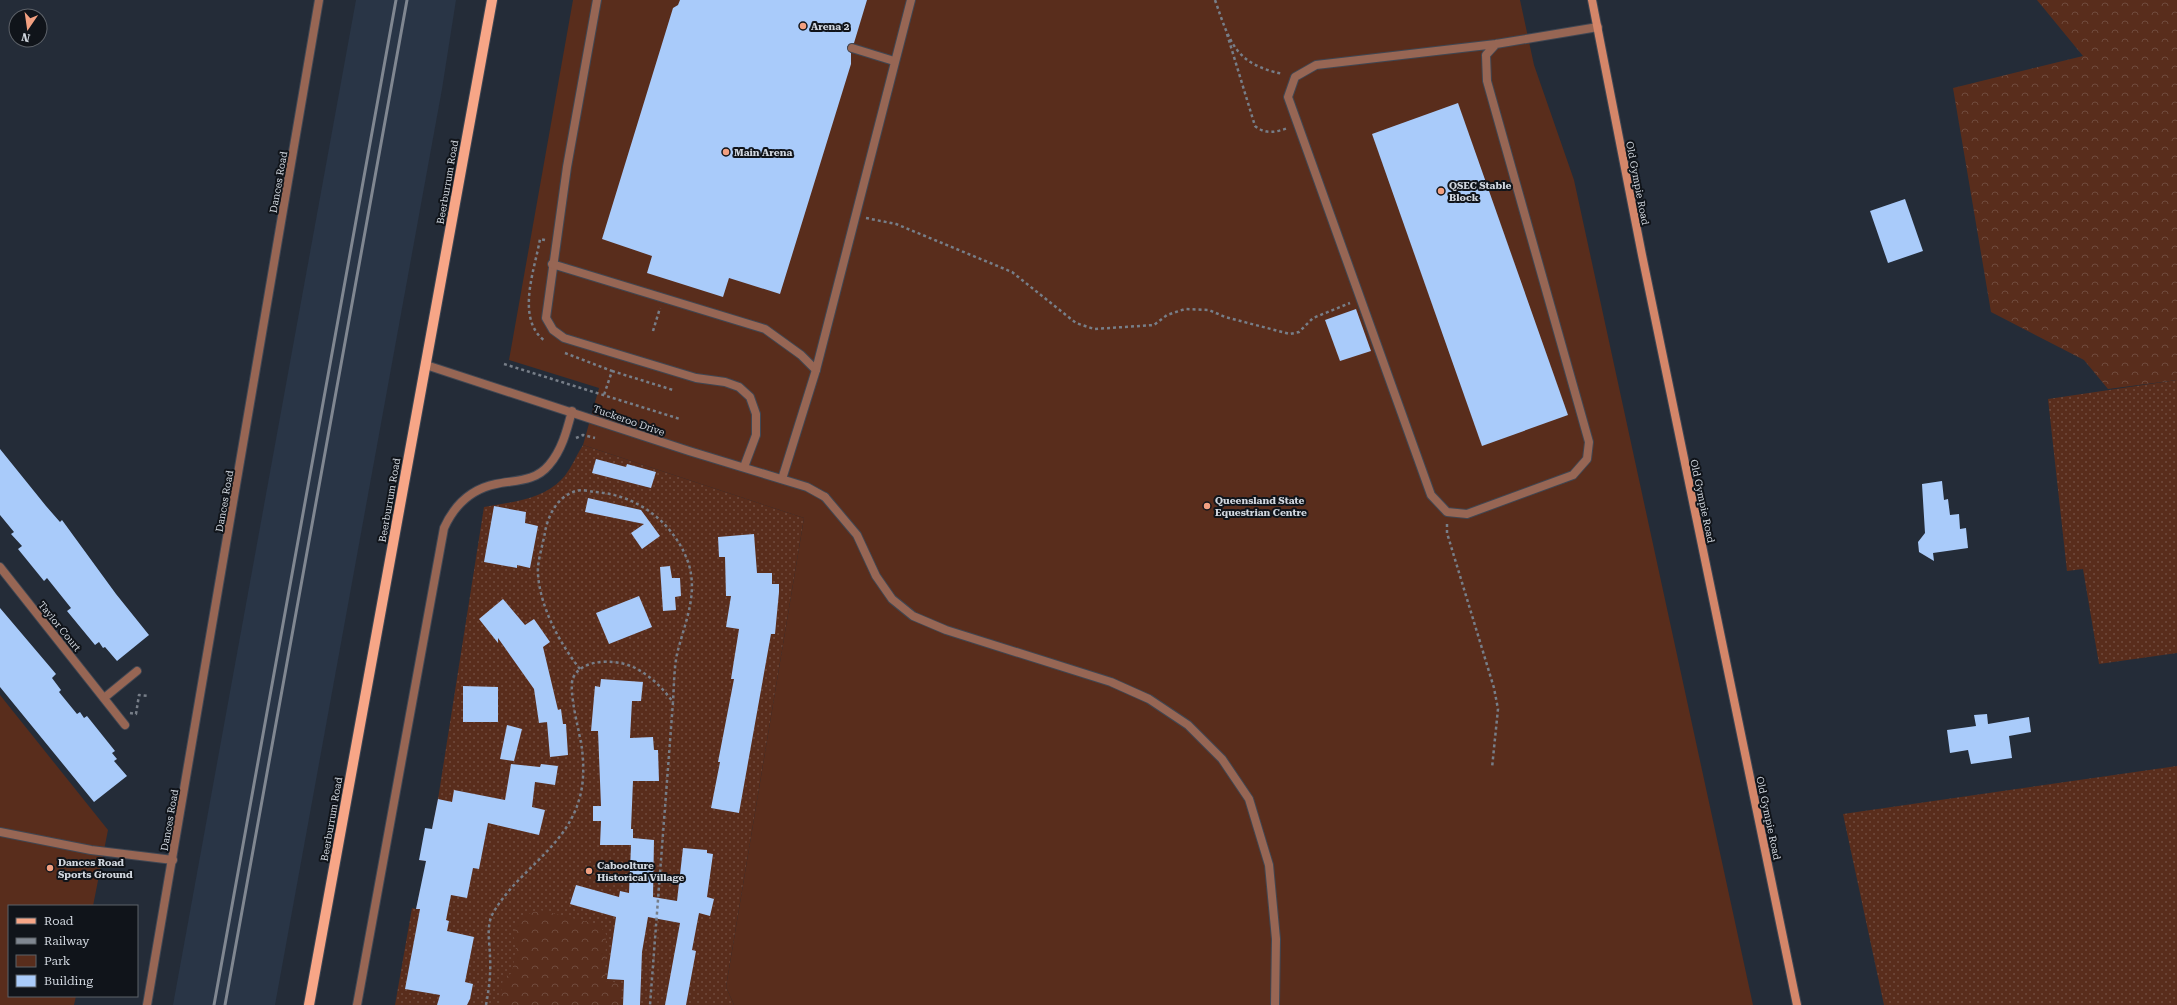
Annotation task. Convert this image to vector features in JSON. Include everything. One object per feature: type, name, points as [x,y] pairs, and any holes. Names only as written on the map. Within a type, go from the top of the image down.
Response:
[{"type":"main road","name":"Beerburrum Road","points":[[309,1005],[492,0]]},
{"type":"main road","name":"Old Gympie Road","points":[[1592,0],[1642,255],[1797,1005]]},
{"type":"street","name":"Dances Road","points":[[147,1005],[319,0]]},
{"type":"street","points":[[597,0],[567,167],[552,264],[546,318],[553,330],[564,338],[696,378],[725,382],[739,387],[750,396],[756,414],[756,435],[744,467]]},
{"type":"street","points":[[782,479],[816,370],[858,216],[894,61],[911,0]]},
{"type":"street","points":[[1496,44],[1486,55],[1487,81],[1589,442],[1587,459],[1572,475],[1467,514],[1447,512],[1430,495],[1288,97],[1295,77],[1316,65],[1496,44],[1598,27]]},
{"type":"street","points":[[852,48],[894,61]]},
{"type":"street","points":[[552,264],[765,330],[801,354],[816,370]]},
{"type":"street","name":"Tuckeroo Drive","points":[[426,365],[807,487],[825,497],[857,535],[876,576],[892,599],[913,616],[946,630],[1111,682],[1149,699],[1188,725],[1222,758],[1248,799],[1270,865],[1276,939],[1275,1005]]},
{"type":"street","points":[[357,1005],[444,528],[450,515],[461,502],[473,492],[496,484],[531,478],[549,466],[563,441],[572,411]]},
{"type":"street","name":"Taylor Court","points":[[0,567],[123,722]]},
{"type":"street","points":[[104,698],[137,671]]},
{"type":"street","points":[[0,832],[91,850],[173,860]]},
{"type":"path","points":[[1215,0],[1255,126],[1262,132],[1273,132],[1298,126]]},
{"type":"path","points":[[1227,34],[1239,54],[1252,64],[1266,70],[1295,77]]},
{"type":"path","points":[[858,216],[896,224],[1012,272],[1076,323],[1094,329],[1154,325],[1167,315],[1185,309],[1209,310],[1225,317],[1290,334],[1299,332],[1313,318],[1360,299]]},
{"type":"path","points":[[504,364],[680,419]]},
{"type":"path","points":[[612,371],[673,390]]},
{"type":"path","points":[[580,669],[565,650],[546,608],[538,573],[548,518],[559,502],[576,491],[606,492],[633,500],[656,515],[677,541],[689,565],[692,594],[677,655],[650,1005]]},
{"type":"path","points":[[1447,512],[1447,533],[1494,688],[1498,710],[1492,768]]},
{"type":"path","points":[[486,1005],[489,989],[489,931],[492,916],[508,894],[552,848],[571,820],[579,800],[583,776],[582,750],[572,690],[573,678],[580,669],[596,661],[617,662],[640,671],[662,686],[673,702]]},
{"type":"path","points":[[123,722],[126,713],[136,714],[139,695],[148,696]]},
{"type":"shaded area","points":[[356,0],[456,0],[442,89],[275,1005],[173,1005]]},
{"type":"green space","name":"Queensland State Equestrian Centre","points":[[573,0],[1520,0],[1534,65],[1574,180],[1753,1005],[734,1005],[726,987],[804,518],[583,445],[599,388],[509,360]]},
{"type":"green space","points":[[2037,0],[2177,0],[2177,380],[2108,389],[2084,360],[1991,312],[1953,88],[2083,56]]},
{"type":"green space","points":[[2177,380],[2177,653],[2099,664],[2083,569],[2067,571],[2048,399]]},
{"type":"green space","name":"Caboolture Historical Village","points":[[583,445],[804,518],[726,987],[734,1005],[395,1005],[412,908],[416,909],[420,890],[422,891],[426,861],[419,860],[432,829],[438,799],[484,507],[526,499],[545,492],[554,486],[568,472]]},
{"type":"green space","name":"Dances Road Sports Ground","points":[[0,695],[108,830],[93,905],[8,905],[8,997],[76,997],[74,1005],[0,1005]]},
{"type":"green space","points":[[2177,766],[2177,1005],[1884,1005],[1843,814]]},
{"type":"green space","points":[[540,910],[599,925],[606,934],[605,981],[622,983],[621,1005],[499,1005],[503,978],[512,973],[516,947],[513,933],[522,916]]},
{"type":"building","name":"Main Arena","points":[[680,0],[867,0],[854,43],[849,44],[847,47],[848,51],[851,53],[851,64],[780,294],[729,278],[723,297],[647,273],[652,256],[602,239],[673,8],[678,5]]},
{"type":"building","points":[[1458,103],[1568,415],[1482,446],[1372,134]]},
{"type":"building","points":[[1905,199],[1923,251],[1888,263],[1870,211]]},
{"type":"building","points":[[1356,309],[1371,351],[1340,361],[1325,320]]},
{"type":"building","points":[[0,449],[46,506],[60,522],[62,520],[116,594],[149,635],[117,661],[105,647],[103,648],[99,642],[95,645],[67,611],[71,608],[47,578],[44,581],[18,549],[22,546],[11,534],[14,532],[0,515]]},
{"type":"building","points":[[596,459],[626,467],[627,464],[656,472],[651,488],[592,473]]},
{"type":"building","points":[[1942,481],[1944,500],[1948,499],[1950,515],[1959,514],[1960,529],[1966,528],[1968,548],[1933,553],[1934,561],[1919,552],[1918,542],[1925,533],[1922,484]]},
{"type":"building","points":[[588,498],[641,510],[660,536],[642,549],[631,533],[644,524],[585,512]]},
{"type":"building","points":[[494,506],[526,512],[525,523],[538,526],[530,568],[517,565],[517,568],[484,562]]},
{"type":"building","points":[[754,534],[757,573],[772,573],[772,584],[779,584],[779,592],[775,634],[771,634],[739,813],[711,808],[734,679],[731,679],[739,629],[726,627],[731,596],[726,596],[725,557],[719,557],[718,537]]},
{"type":"building","points":[[670,566],[672,578],[680,578],[681,596],[675,597],[676,610],[663,611],[660,567]]},
{"type":"building","points":[[639,596],[652,627],[609,644],[596,613]]},
{"type":"building","points":[[503,599],[525,625],[534,619],[550,642],[543,647],[558,710],[561,709],[563,724],[566,724],[568,755],[550,757],[547,722],[539,723],[534,689],[498,638],[498,643],[479,619]]},
{"type":"building","points":[[0,608],[56,674],[52,678],[61,690],[59,692],[77,714],[80,712],[84,718],[87,716],[115,751],[112,753],[117,759],[114,761],[127,776],[94,802],[0,687]]},
{"type":"building","points":[[601,679],[643,682],[641,701],[632,701],[630,738],[653,737],[654,750],[658,750],[659,781],[633,781],[631,829],[633,829],[633,838],[654,840],[653,897],[677,901],[683,848],[707,850],[707,853],[713,854],[707,897],[714,899],[710,916],[699,913],[692,950],[696,951],[686,1005],[665,1005],[680,923],[648,917],[642,952],[640,1005],[623,1005],[624,980],[607,979],[616,917],[570,904],[576,885],[619,897],[620,891],[629,893],[631,845],[600,845],[601,821],[593,821],[593,806],[601,806],[598,731],[591,731],[595,686],[600,687]]},
{"type":"building","points":[[463,686],[498,687],[498,722],[463,722]]},
{"type":"building","points":[[1987,714],[1988,724],[2029,717],[2031,732],[2009,736],[2012,758],[1971,764],[1968,750],[1950,753],[1947,730],[1976,726],[1974,715]]},
{"type":"building","points":[[507,725],[522,729],[514,761],[500,759]]},
{"type":"building","points":[[511,764],[540,767],[541,764],[558,766],[555,785],[535,782],[532,807],[545,810],[539,835],[488,823],[479,869],[473,868],[467,898],[451,895],[446,920],[449,921],[447,931],[474,937],[465,982],[473,984],[470,999],[467,1005],[437,1005],[440,995],[405,989],[420,909],[416,909],[426,861],[419,860],[425,828],[432,829],[438,799],[452,802],[454,790],[505,800]]},
{"type":"railway","points":[[214,1005],[396,0]]},
{"type":"railway","points":[[225,1005],[407,0]]},
{"type":"place","name":"Arena 2","points":[[803,26]]},
{"type":"place","name":"Main Arena","points":[[726,152]]},
{"type":"place","name":"QSEC Stable Block","points":[[1441,191]]},
{"type":"place","name":"Queensland State Equestrian Centre","points":[[1207,506]]},
{"type":"place","name":"Dances Road Sports Ground","points":[[50,868]]},
{"type":"place","name":"Caboolture Historical Village","points":[[589,871]]}]
